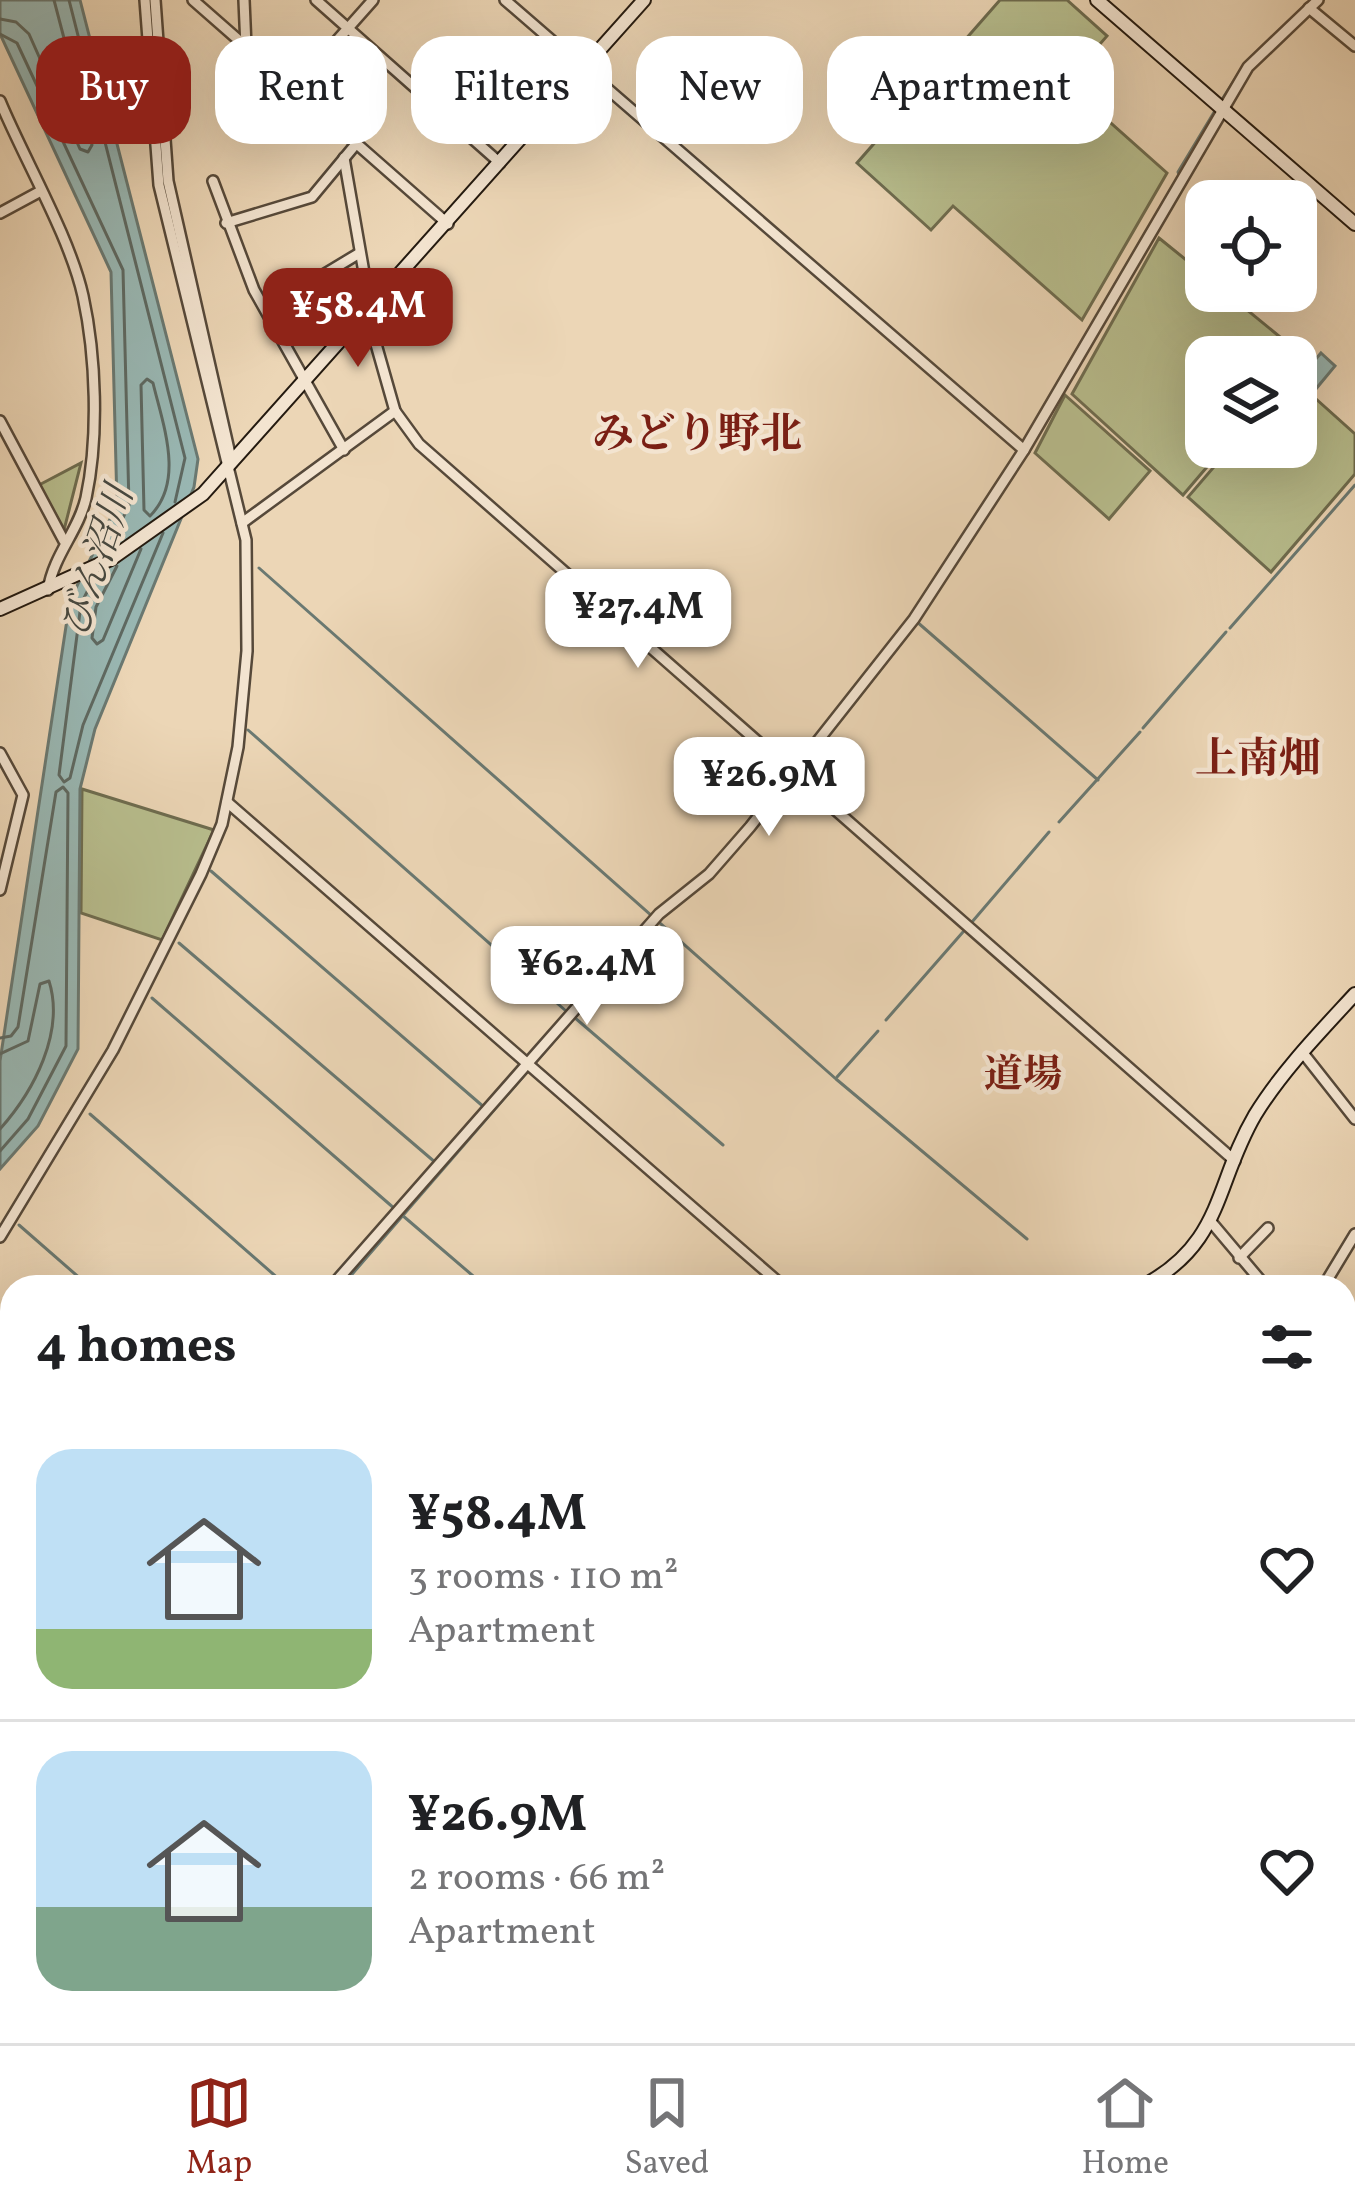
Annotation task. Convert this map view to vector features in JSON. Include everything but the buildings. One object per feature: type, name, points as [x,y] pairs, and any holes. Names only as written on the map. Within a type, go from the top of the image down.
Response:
[{"type":"street","points":[[146,0],[159,185],[230,465]]},
{"type":"street","points":[[0,1237],[112,1050],[201,874],[227,802],[247,651],[242,523],[168,182],[155,0]]},
{"type":"street","points":[[193,0],[234,36]]},
{"type":"street","points":[[244,0],[246,36]]},
{"type":"street","points":[[316,0],[500,165]]},
{"type":"street","points":[[343,36],[373,0]]},
{"type":"street","points":[[505,0],[547,36]]},
{"type":"street","points":[[612,36],[644,0]]},
{"type":"street","points":[[1096,0],[1355,224]]},
{"type":"street","points":[[341,1275],[659,914],[709,874],[914,619],[1024,450],[1255,58],[1314,4],[1355,46]]},
{"type":"street","points":[[612,92],[1024,450]]},
{"type":"street","points":[[0,101],[82,292],[92,434],[86,497],[64,541],[48,590]]},
{"type":"street","points":[[226,223],[312,197],[356,144],[448,224]]},
{"type":"street","points":[[0,609],[62,584],[147,537],[203,494],[518,144]]},
{"type":"street","points":[[344,158],[369,314],[395,411],[412,436],[514,532],[1235,1161]]},
{"type":"street","points":[[213,182],[226,223],[344,450]]},
{"type":"street","points":[[0,213],[39,192]]},
{"type":"street","points":[[272,317],[290,296],[358,254]]},
{"type":"street","points":[[242,523],[395,411]]},
{"type":"street","points":[[0,421],[64,541]]},
{"type":"street","points":[[0,753],[22,795],[0,890]]},
{"type":"street","points":[[227,802],[770,1275]]},
{"type":"street","points":[[1159,1275],[1185,1257],[1212,1222],[1255,1116],[1355,994]]},
{"type":"street","points":[[1303,1053],[1355,1119]]},
{"type":"street","points":[[1212,1222],[1255,1275]]},
{"type":"street","points":[[1239,1258],[1268,1228]]},
{"type":"street","points":[[1330,1275],[1355,1234]]},
{"type":"green space","points":[[1000,0],[1067,0],[1107,36],[968,36]]},
{"type":"green space","points":[[1114,126],[1167,173],[1082,320],[953,206],[931,230],[857,163],[874,144],[1114,144]]},
{"type":"green space","points":[[1159,238],[1185,259],[1185,312],[1250,312],[1279,336],[1185,336],[1185,468],[1206,468],[1183,495],[1072,394]]},
{"type":"green space","points":[[1065,395],[1150,471],[1109,519],[1035,453]]},
{"type":"green space","points":[[1317,400],[1355,434],[1355,474],[1271,572],[1188,497],[1213,468],[1317,468]]},
{"type":"green space","points":[[81,463],[64,530],[39,485]]},
{"type":"green space","points":[[82,789],[214,830],[162,940],[81,913]]},
{"type":"water","points":[[0,0],[80,0],[89,36],[36,36],[36,111],[0,34]]},
{"type":"water","name":"びん沼川","points":[[51,144],[117,144],[198,459],[194,487],[95,729],[80,789],[78,1049],[38,1126],[0,1169],[0,1061],[70,600],[117,505],[111,272]]},
{"type":"water","points":[[1321,353],[1335,366],[1317,388]]},
{"type":"waterway","points":[[1221,101],[1244,65],[1297,14]]},
{"type":"waterway","points":[[1181,178],[1178,172],[1216,109]]},
{"type":"waterway","points":[[1230,628],[1355,485]]},
{"type":"waterway","points":[[259,568],[836,1079],[1027,1239]]},
{"type":"waterway","points":[[916,621],[1098,780]]},
{"type":"waterway","points":[[845,714],[910,632]]},
{"type":"waterway","points":[[1143,728],[1226,632]]},
{"type":"waterway","points":[[248,730],[566,1011]]},
{"type":"waterway","points":[[1059,822],[1140,732]]},
{"type":"waterway","points":[[972,922],[1049,832]]},
{"type":"waterway","points":[[701,875],[723,851]]},
{"type":"waterway","points":[[211,871],[485,1108]]},
{"type":"waterway","points":[[535,1063],[650,930]]},
{"type":"waterway","points":[[886,1020],[963,932]]},
{"type":"waterway","points":[[179,943],[436,1163]]},
{"type":"waterway","points":[[152,998],[395,1209]]},
{"type":"waterway","points":[[574,1017],[723,1145]]},
{"type":"waterway","points":[[837,1077],[878,1031]]},
{"type":"waterway","points":[[351,1275],[528,1071]]},
{"type":"waterway","points":[[90,1114],[274,1275]]},
{"type":"waterway","points":[[402,1215],[472,1275]]},
{"type":"waterway","points":[[19,1225],[76,1275]]},
{"type":"district","name":"みどり野北","points":[[697,436]]},
{"type":"district","name":"上南畑","points":[[1258,761]]},
{"type":"district","name":"道場","points":[[1023,1077]]}]
